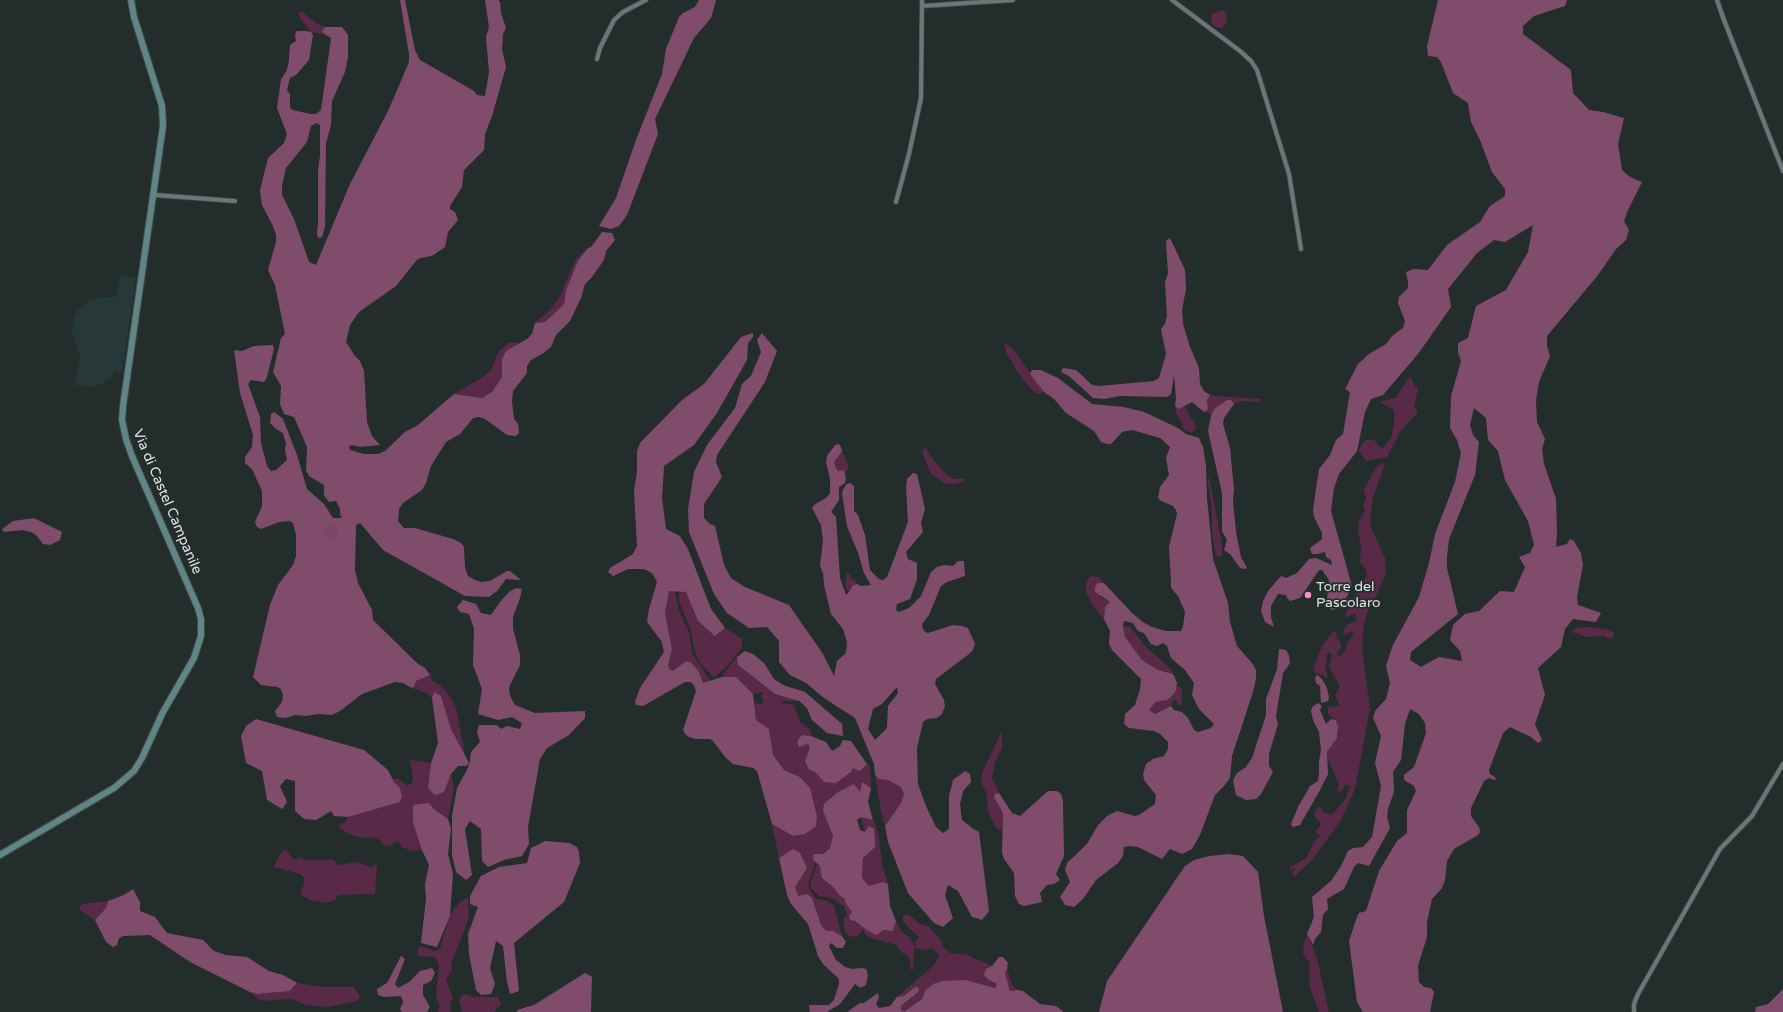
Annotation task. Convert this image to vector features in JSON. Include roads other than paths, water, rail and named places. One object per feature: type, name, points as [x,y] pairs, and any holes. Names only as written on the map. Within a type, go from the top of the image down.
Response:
[{"type":"street","name":"Via di Castel Campanile","points":[[0,855],[114,788],[134,771],[142,758],[163,712],[194,658],[201,639],[202,626],[200,612],[130,452],[122,420],[162,138],[163,116],[134,17],[131,0]]},
{"type":"street","points":[[597,60],[600,48],[614,20],[623,12],[646,0]]},
{"type":"street","points":[[896,202],[909,154],[921,98],[922,0]]},
{"type":"street","points":[[922,6],[1014,0]]},
{"type":"street","points":[[1172,0],[1240,51],[1257,70],[1289,174],[1301,248]]},
{"type":"street","points":[[1717,0],[1783,171]]},
{"type":"street","points":[[154,195],[235,200]]},
{"type":"street","points":[[1634,1012],[1638,994],[1720,849],[1752,816],[1783,764]]},
{"type":"place","name":"Torre del Pascolaro","points":[[1308,595]]}]
